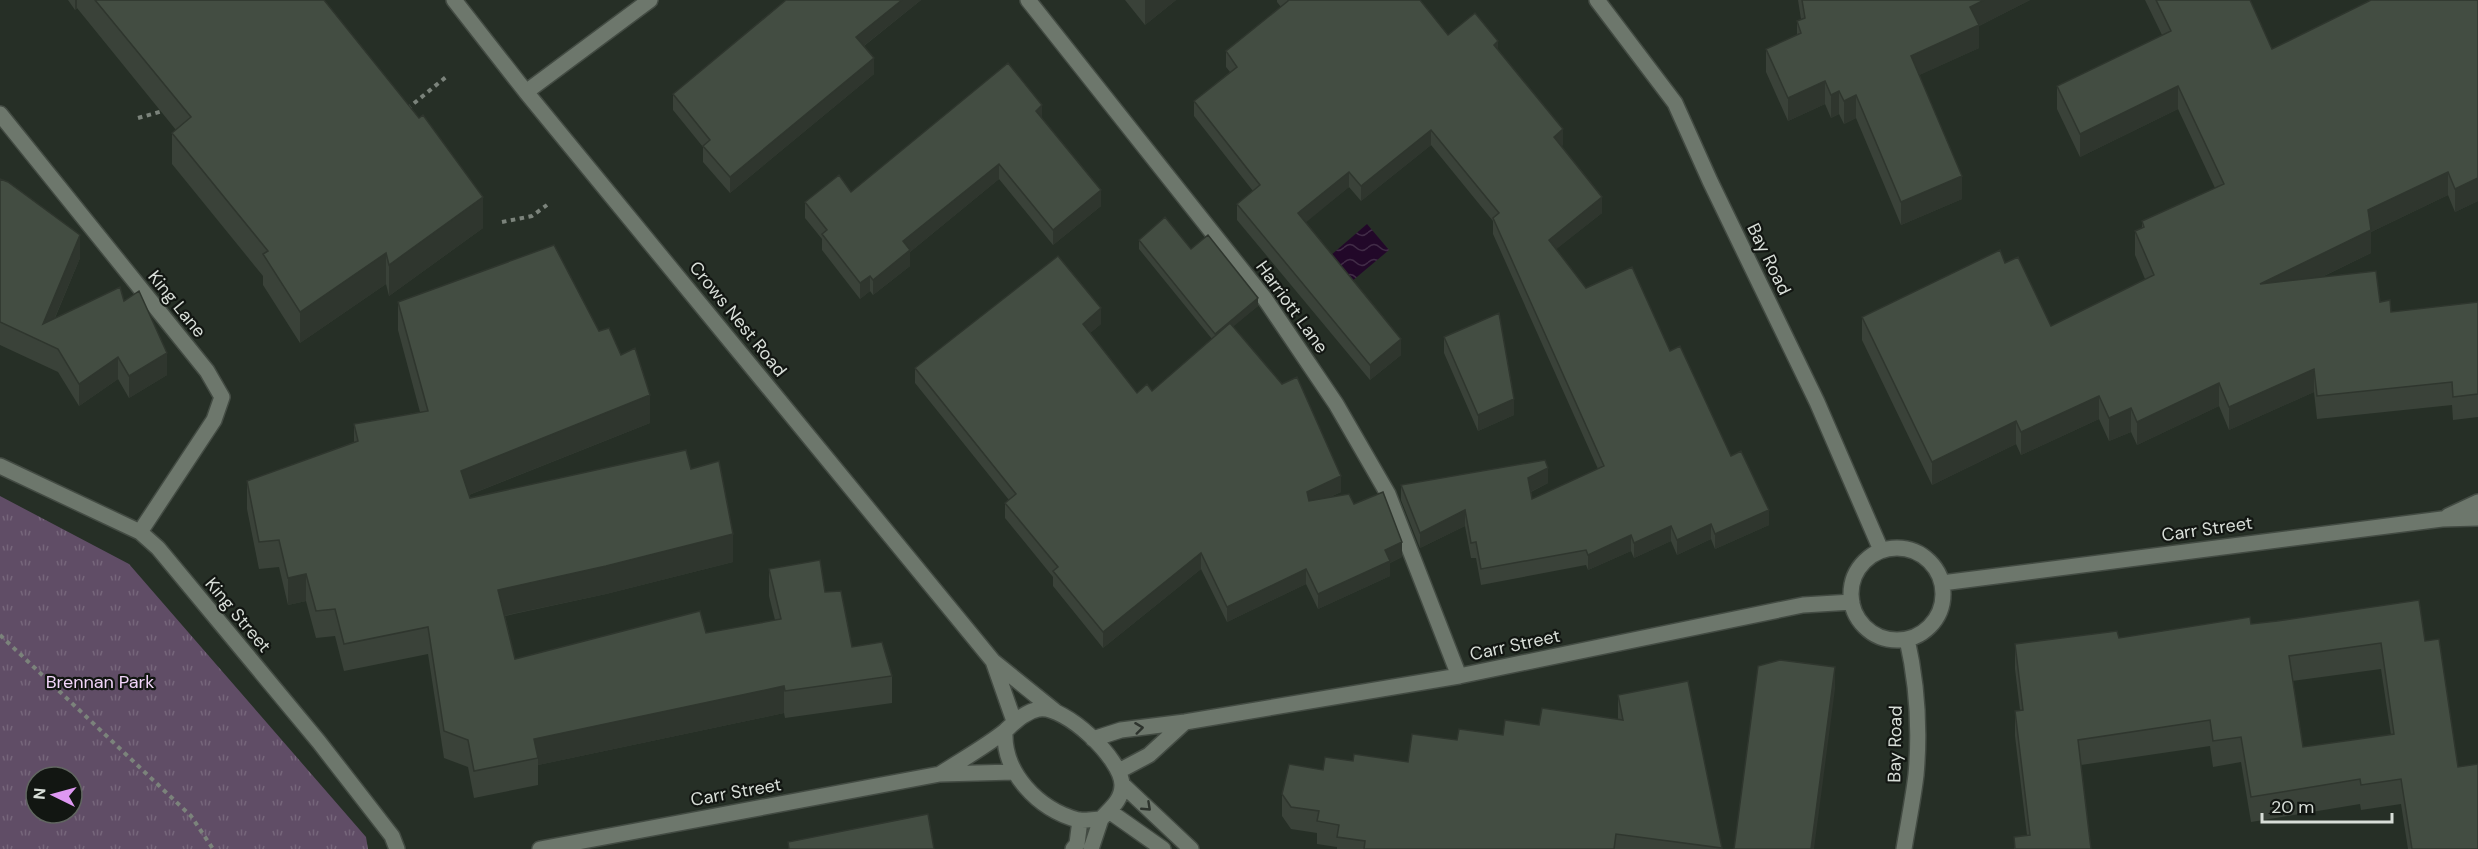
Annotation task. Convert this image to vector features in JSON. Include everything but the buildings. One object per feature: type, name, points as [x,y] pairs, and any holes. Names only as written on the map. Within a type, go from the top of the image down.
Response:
[{"type":"street","name":"Crows Nest Road","points":[[454,0],[526,92],[993,660],[1055,711]]},
{"type":"street","points":[[526,92],[650,0]]},
{"type":"street","name":"Harriott Lane","points":[[1028,0],[1265,299],[1336,404],[1388,494],[1459,676]]},
{"type":"street","name":"Bay Road","points":[[1597,0],[1675,103],[1715,192],[1817,402],[1881,550]]},
{"type":"street","name":"King Lane","points":[[0,114],[207,371],[222,397],[214,420],[140,532]]},
{"type":"street","name":"King Street","points":[[0,466],[140,532],[158,548],[320,742],[392,836],[397,849]]},
{"type":"street","points":[[2442,519],[2478,502]]},
{"type":"street","name":"Carr Street","points":[[1942,583],[2442,519],[2478,518]]},
{"type":"street","points":[[1896,548],[1912,550],[1926,557],[1936,569],[1942,583],[1943,598],[1940,612],[1921,634],[1907,639],[1893,640],[1878,636],[1865,628],[1856,616],[1851,602],[1851,585],[1857,570],[1867,558],[1881,550],[1896,548]]},
{"type":"street","name":"Carr Street","points":[[1093,739],[1121,730],[1185,722],[1459,676],[1803,605],[1851,602]]},
{"type":"street","name":"Bay Road","points":[[1904,849],[1916,774],[1917,742],[1914,671],[1907,639]]},
{"type":"street","name":"Crows Nest Road","points":[[993,660],[1010,726]]},
{"type":"street","points":[[1163,849],[1105,815],[1080,820],[1055,811],[1028,790],[1014,772],[1004,746],[1010,726],[1041,709],[1055,711],[1078,726],[1093,739],[1121,778],[1191,849]]},
{"type":"street","points":[[1091,849],[1105,815],[1120,798],[1121,778],[1185,722]]},
{"type":"street","name":"Carr Street","points":[[940,774],[1010,726]]},
{"type":"street","name":"Carr Street","points":[[540,849],[940,774],[1014,772]]},
{"type":"street","points":[[1073,849],[1077,844],[1080,820]]},
{"type":"path","points":[[405,110],[446,77]]},
{"type":"path","points":[[138,118],[166,110]]},
{"type":"path","points":[[502,222],[532,216],[547,205]]},
{"type":"path","points":[[0,636],[191,816],[213,849]]},
{"type":"green space","name":"Brennan Park","points":[[0,496],[129,564],[366,837],[368,849],[0,849]]},
{"type":"water","points":[[1367,224],[1389,250],[1345,287],[1323,262]]}]
